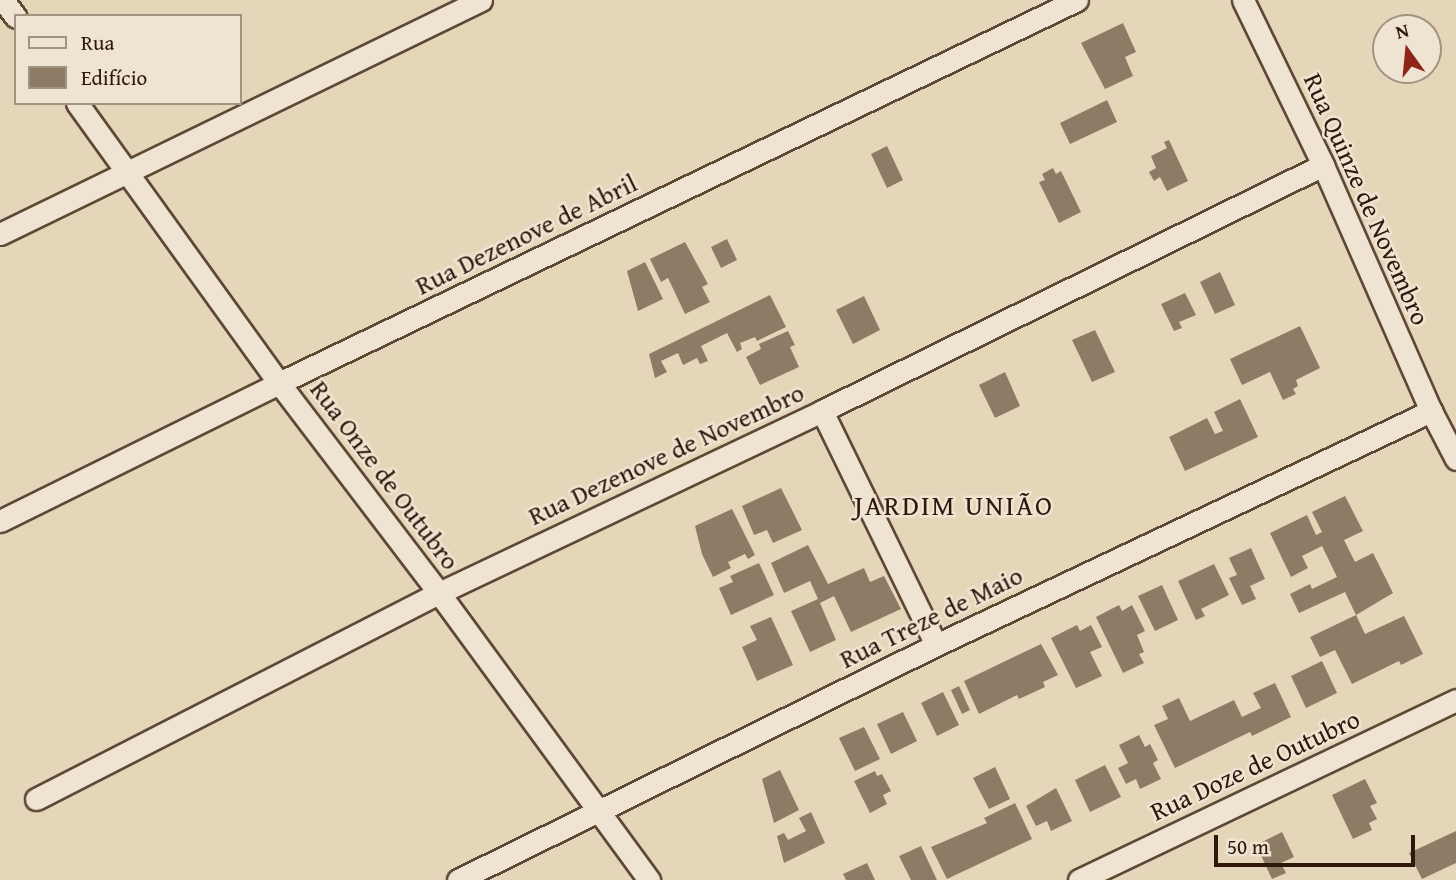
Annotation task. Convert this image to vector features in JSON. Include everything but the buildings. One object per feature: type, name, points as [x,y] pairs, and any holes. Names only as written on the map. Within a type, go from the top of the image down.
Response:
[{"type":"street","points":[[3,0],[14,15]]},
{"type":"street","points":[[0,234],[481,0]]},
{"type":"street","name":"Rua Dezenove de Abril","points":[[0,521],[279,383],[1077,0]]},
{"type":"street","name":"Rua Quinze de Novembro","points":[[1243,0],[1323,165],[1431,411],[1456,459]]},
{"type":"street","name":"Rua Onze de Outubro","points":[[78,105],[279,383],[439,593],[597,813],[649,880]]},
{"type":"street","name":"Rua Dezenove de Novembro","points":[[36,799],[439,593],[821,411],[1323,165]]},
{"type":"street","points":[[821,411],[936,645]]},
{"type":"street","name":"Rua Treze de Maio","points":[[458,880],[936,645],[1431,411]]},
{"type":"street","name":"Rua Doze de Outubro","points":[[1079,880],[1456,700]]},
{"type":"district","name":"JARDIM UNIÃO","points":[[954,505]]}]
